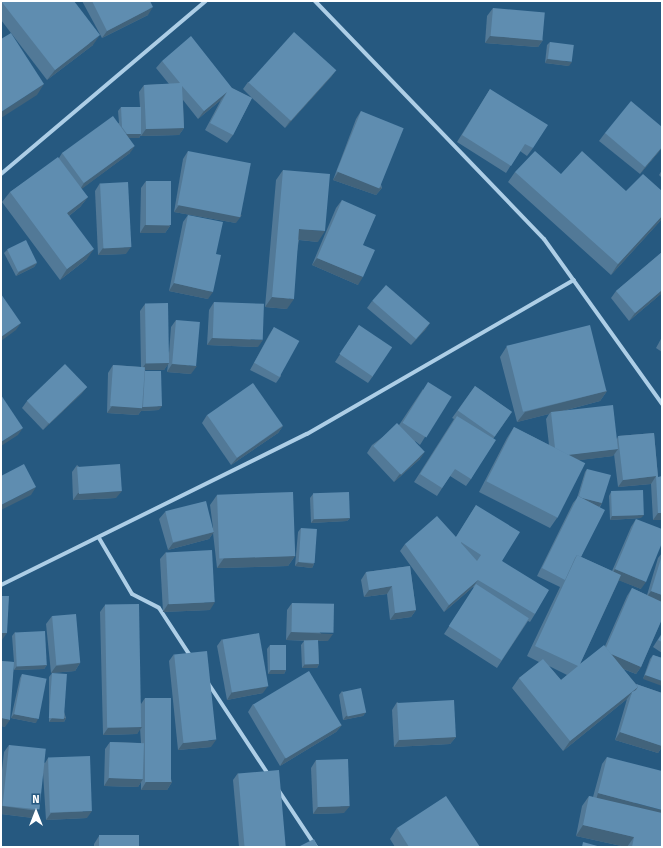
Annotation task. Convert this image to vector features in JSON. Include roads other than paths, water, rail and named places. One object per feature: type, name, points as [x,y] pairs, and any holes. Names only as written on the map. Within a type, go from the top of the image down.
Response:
[{"type":"street","points":[[1,174],[206,1]]},
{"type":"street","points":[[315,1],[544,239],[662,404]]},
{"type":"street","points":[[1,585],[308,434],[574,280]]},
{"type":"street","points":[[99,538],[132,594],[160,608],[194,662]]},
{"type":"street","points":[[203,675],[273,782]]},
{"type":"street","points":[[277,789],[316,847]]}]
